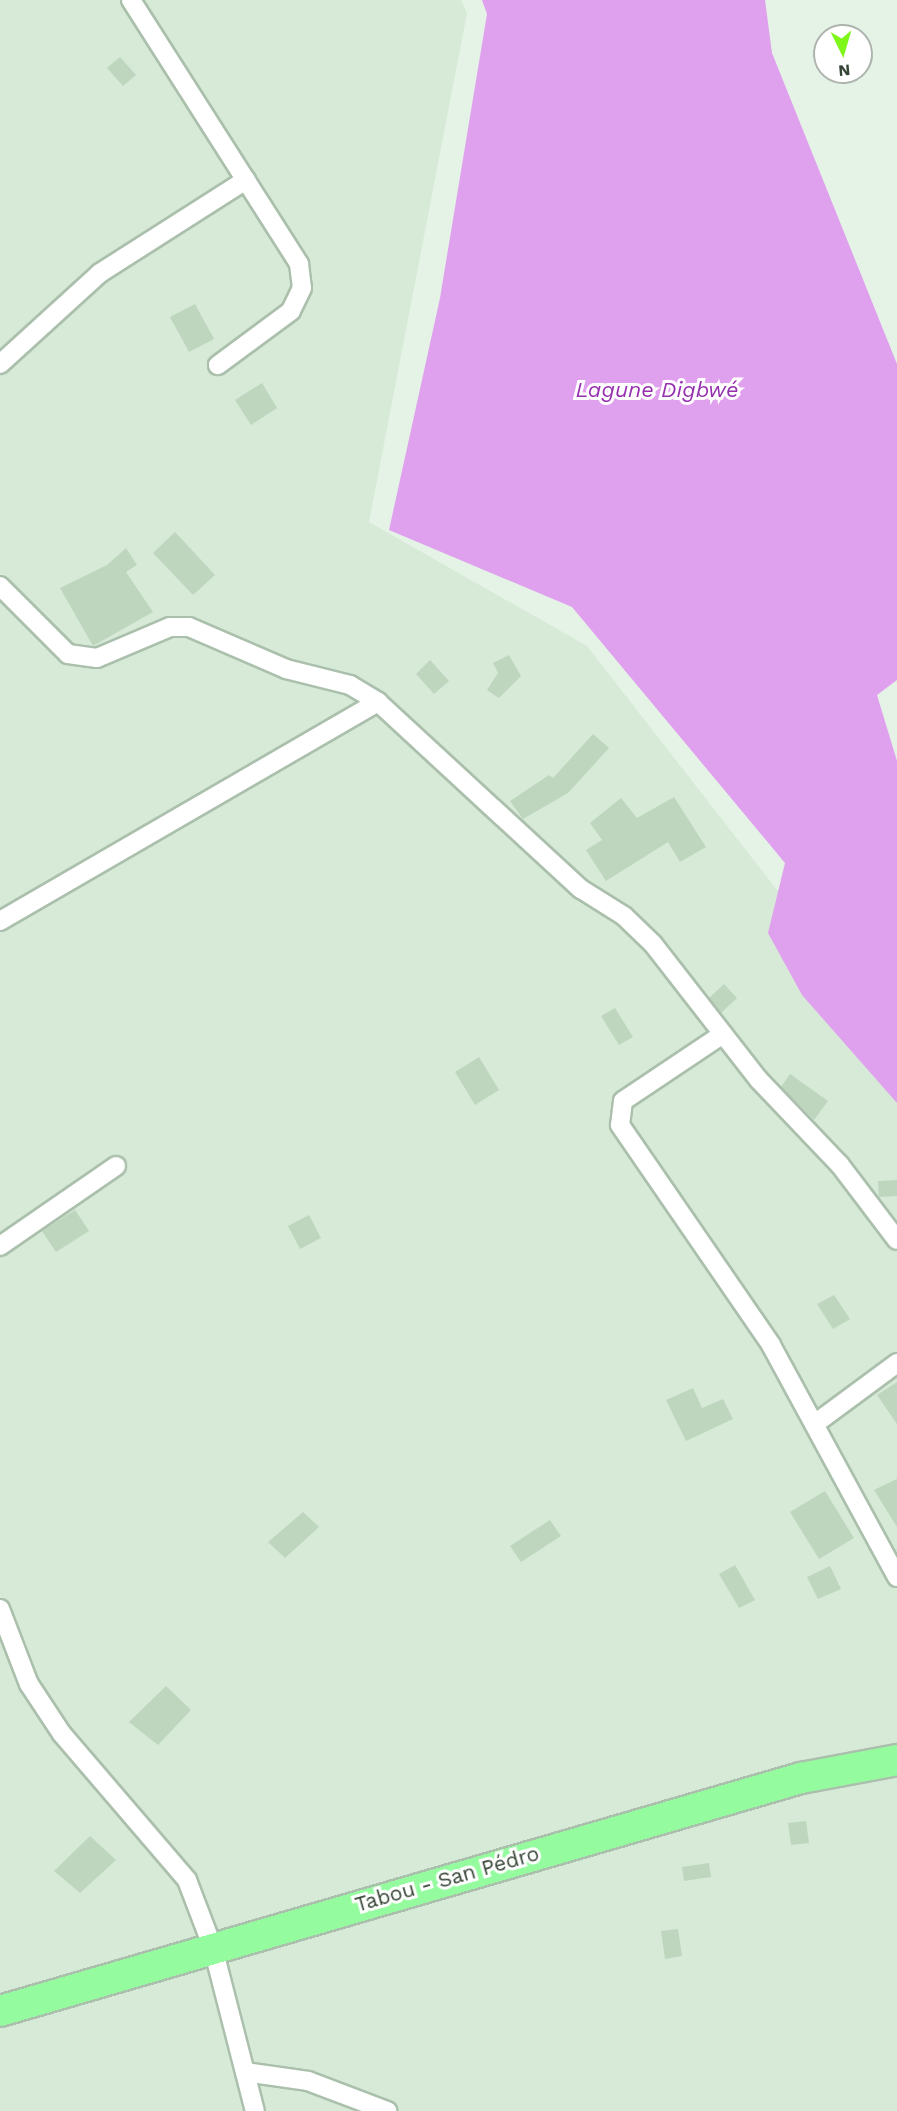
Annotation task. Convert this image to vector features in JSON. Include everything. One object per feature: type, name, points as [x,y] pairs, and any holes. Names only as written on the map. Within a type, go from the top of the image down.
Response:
[{"type":"main road","name":"Tabou - San Pédro","points":[[0,2011],[801,1778],[897,1760]]},
{"type":"street","points":[[132,0],[299,264],[302,288],[291,311],[218,365]]},
{"type":"street","points":[[0,364],[100,273],[246,180]]},
{"type":"street","points":[[0,586],[68,654],[97,658],[170,627],[189,627],[286,669],[350,685],[378,702],[581,889],[624,916],[653,944],[723,1034],[840,1166],[897,1240]]},
{"type":"street","points":[[0,921],[378,702]]},
{"type":"street","points":[[723,1034],[623,1101],[620,1125],[771,1345],[816,1423],[897,1577]]},
{"type":"street","points":[[0,1246],[116,1166]]},
{"type":"street","points":[[816,1423],[897,1363]]},
{"type":"street","points":[[0,1609],[29,1684],[62,1734],[188,1880],[213,1948],[255,2111]]},
{"type":"street","points":[[244,2072],[308,2081],[387,2111]]},
{"type":"shaded area","points":[[0,0],[461,0],[467,13],[369,522],[587,646],[897,1044],[897,2111],[0,2111]]},
{"type":"water","name":"Lagune Digbwé","points":[[482,0],[765,0],[772,53],[897,364],[897,680],[877,695],[897,761],[897,1103],[802,995],[768,933],[785,863],[572,607],[389,530],[440,298],[487,14]]},
{"type":"building","points":[[120,57],[136,75],[123,86],[107,68]]},
{"type":"building","points":[[195,304],[214,339],[189,352],[170,317]]},
{"type":"building","points":[[262,383],[277,408],[251,425],[235,400]]},
{"type":"building","points":[[175,532],[215,575],[193,595],[153,553]]},
{"type":"building","points":[[126,548],[137,565],[126,572],[153,612],[93,646],[60,588],[107,565]]},
{"type":"building","points":[[509,655],[521,676],[499,698],[487,690],[498,673],[493,663]]},
{"type":"building","points":[[430,660],[449,681],[434,694],[416,674]]},
{"type":"building","points":[[593,734],[609,748],[568,793],[523,819],[510,801],[549,775],[553,778]]},
{"type":"building","points":[[674,797],[706,847],[680,862],[668,842],[606,881],[586,850],[602,840],[590,823],[621,798],[637,818]]},
{"type":"building","points":[[724,984],[737,998],[721,1013],[709,998]]},
{"type":"building","points":[[615,1008],[633,1037],[619,1045],[601,1016]]},
{"type":"building","points":[[479,1057],[499,1090],[475,1105],[455,1072]]},
{"type":"building","points":[[790,1074],[828,1101],[814,1120],[781,1087]]},
{"type":"building","points":[[897,1180],[897,1196],[879,1197],[878,1181]]},
{"type":"building","points":[[75,1210],[89,1231],[56,1252],[42,1231]]},
{"type":"building","points":[[309,1215],[321,1238],[300,1249],[288,1226]]},
{"type":"building","points":[[834,1295],[850,1319],[833,1329],[817,1304]]},
{"type":"building","points":[[897,1382],[897,1424],[877,1395]]},
{"type":"building","points":[[693,1388],[702,1408],[723,1399],[733,1419],[686,1441],[666,1400]]},
{"type":"building","points":[[897,1479],[897,1527],[874,1490]]},
{"type":"building","points":[[825,1491],[854,1538],[819,1559],[790,1512]]},
{"type":"building","points":[[303,1512],[319,1527],[285,1558],[268,1542]]},
{"type":"building","points":[[550,1520],[561,1536],[521,1562],[510,1546]]},
{"type":"building","points":[[735,1565],[755,1600],[739,1608],[719,1574]]},
{"type":"building","points":[[830,1566],[841,1589],[818,1599],[807,1577]]},
{"type":"building","points":[[166,1686],[191,1710],[158,1745],[129,1722]]},
{"type":"building","points":[[806,1821],[809,1843],[791,1845],[788,1823]]},
{"type":"building","points":[[90,1836],[116,1860],[80,1893],[54,1871]]},
{"type":"building","points":[[709,1863],[711,1877],[684,1881],[682,1867]]},
{"type":"building","points":[[678,1929],[682,1956],[665,1959],[661,1931]]}]
